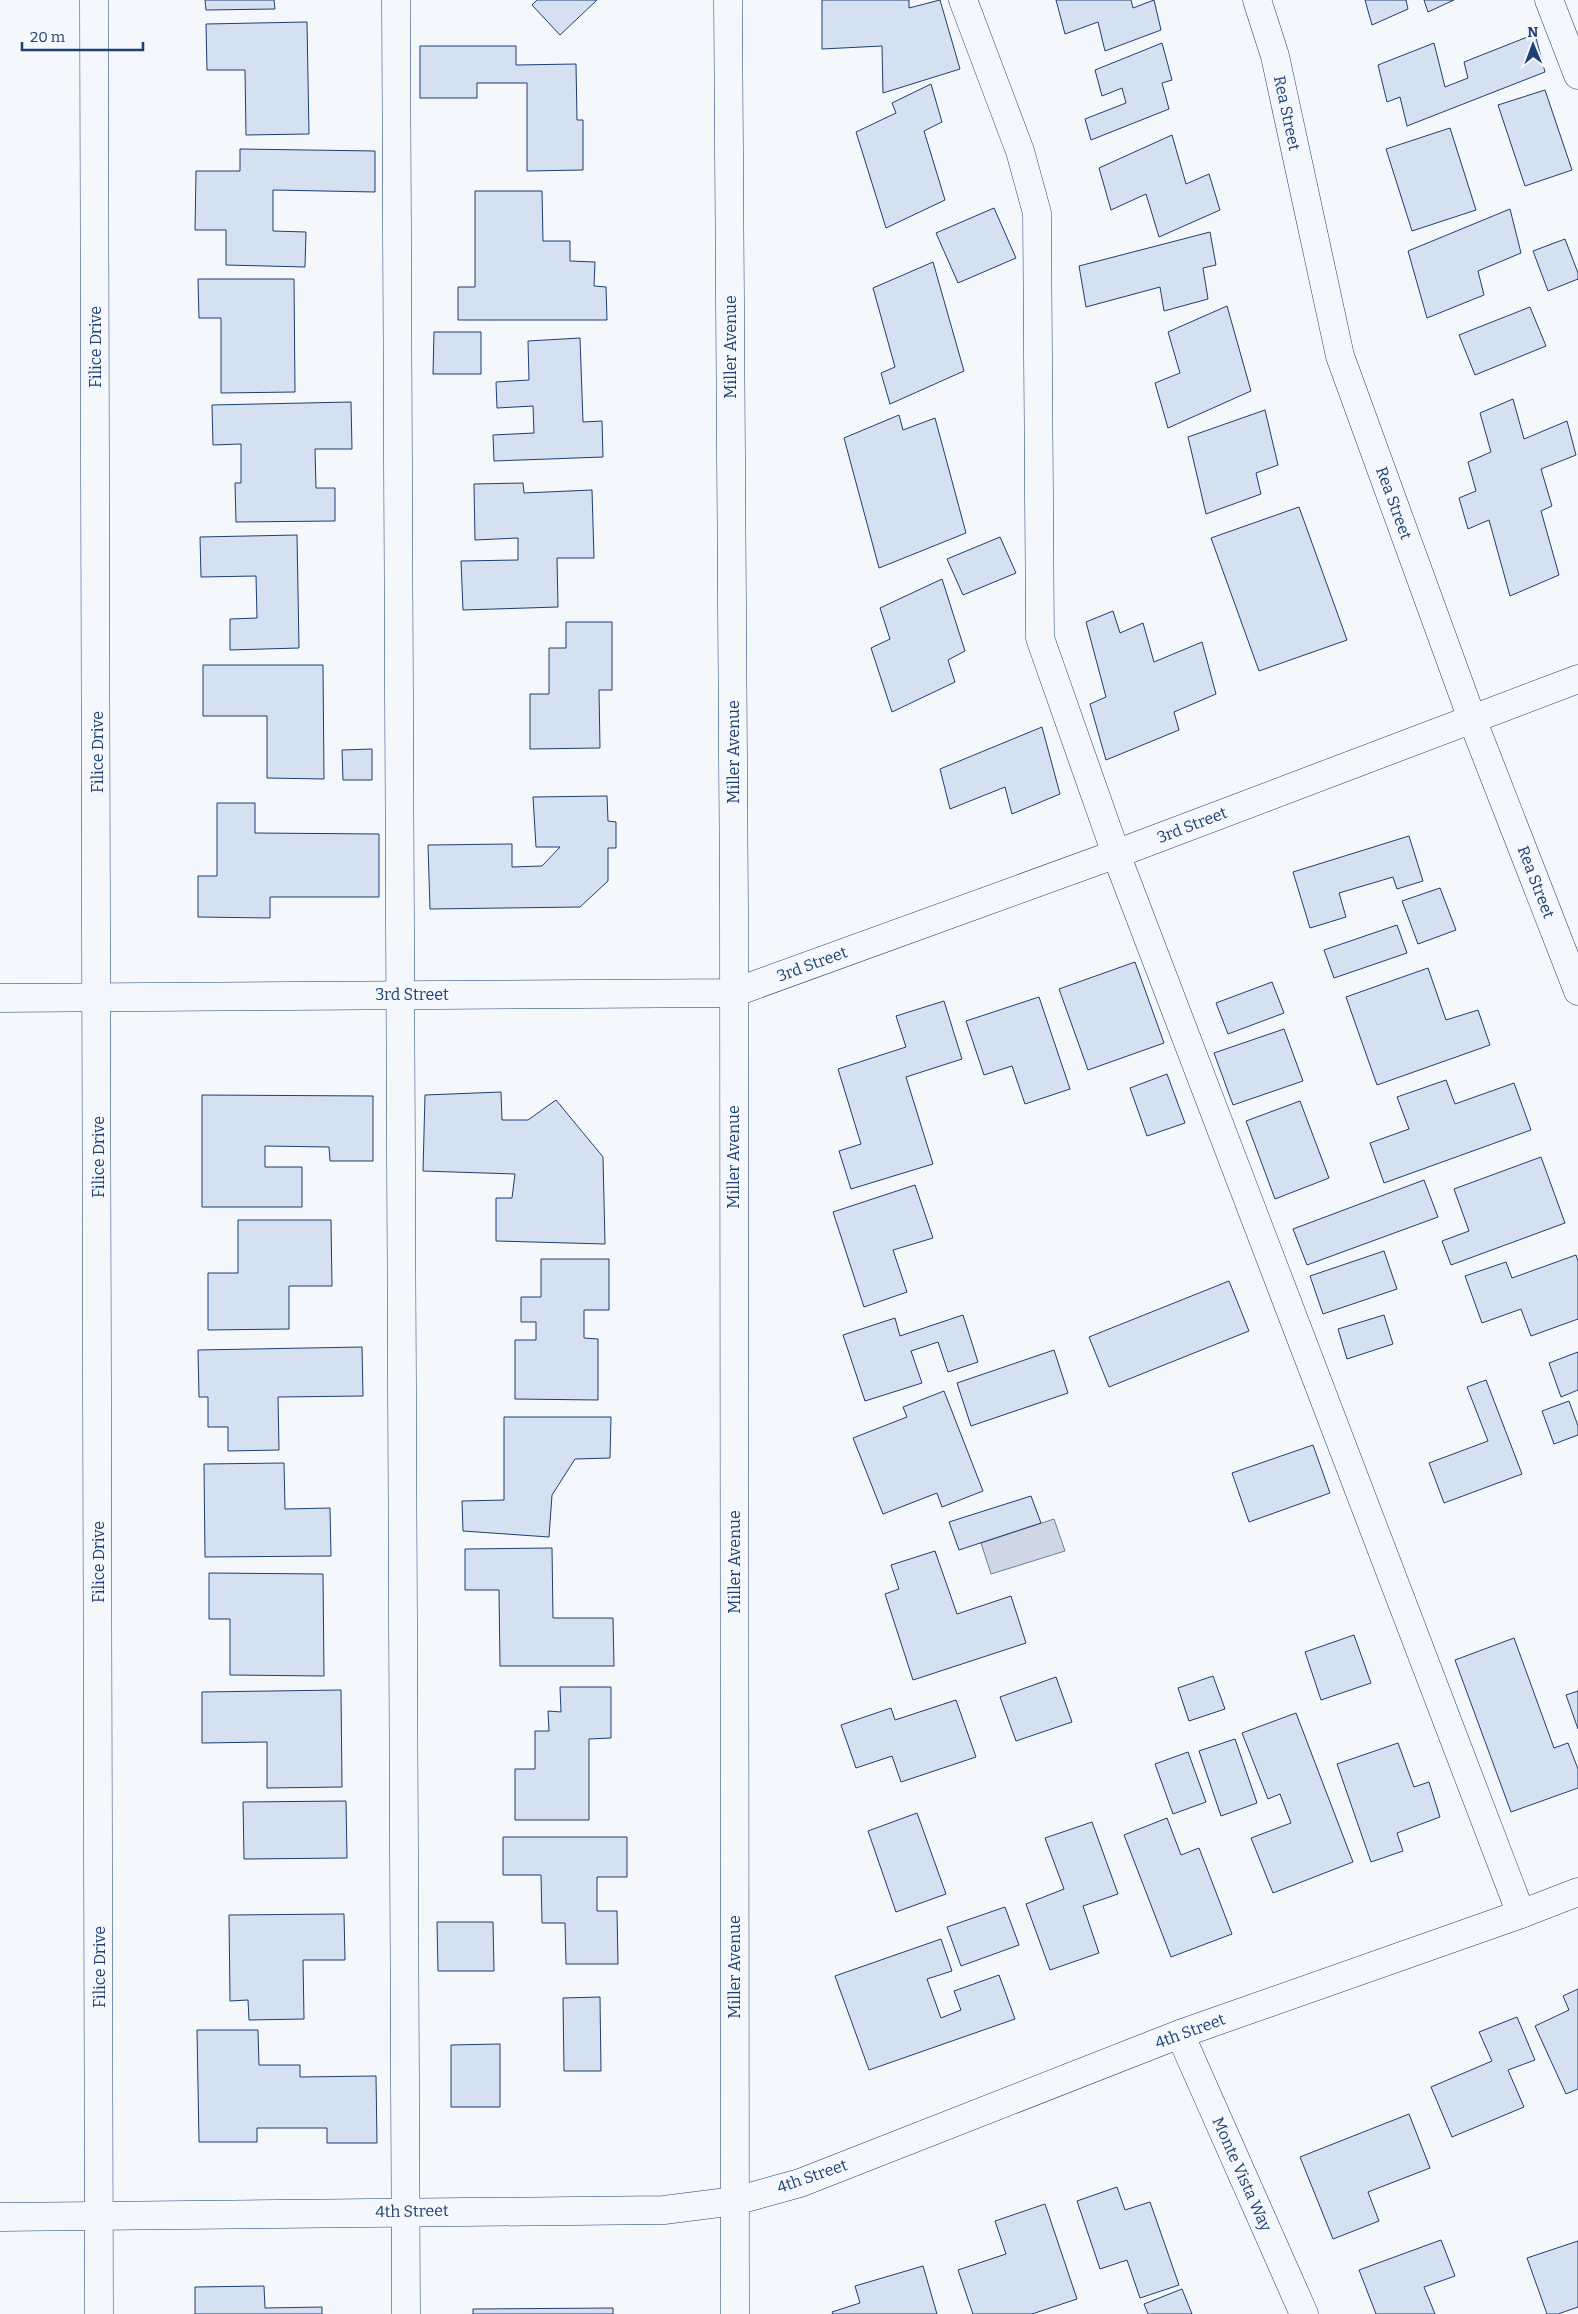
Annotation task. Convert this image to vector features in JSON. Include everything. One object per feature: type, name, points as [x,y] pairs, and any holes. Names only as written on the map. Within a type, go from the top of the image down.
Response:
[{"type":"street","name":"Filice Drive","points":[[94,0],[99,2314]]},
{"type":"street","points":[[396,0],[406,2314]]},
{"type":"street","name":"Miller Avenue","points":[[728,0],[733,993],[735,2314]]},
{"type":"street","points":[[963,0],[1020,151],[1037,213],[1040,638],[1116,854],[1521,1914]]},
{"type":"street","name":"Rea Street","points":[[1257,0],[1274,56],[1340,356],[1472,719],[1578,991]]},
{"type":"street","points":[[1549,0],[1578,75]]},
{"type":"street","name":"3rd Street","points":[[0,998],[733,993],[1116,854],[1578,679]]},
{"type":"street","name":"4th Street","points":[[0,2216],[98,2217],[405,2211],[664,2210],[734,2201],[800,2183],[1180,2034],[1521,1914],[1578,1892]]},
{"type":"street","name":"Monte Vista Way","points":[[1180,2034],[1304,2314]]},
{"type":"shaded area","points":[[1054,1519],[1065,1551],[991,1574],[981,1543]]},
{"type":"building","points":[[205,0],[274,0],[275,9],[206,10]]},
{"type":"building","points":[[537,0],[597,0],[560,35],[532,5]]},
{"type":"building","points":[[822,0],[909,0],[909,8],[940,0],[960,69],[883,93],[882,46],[822,49]]},
{"type":"building","points":[[1056,0],[1131,0],[1133,8],[1154,0],[1161,30],[1105,51],[1098,22],[1065,34]]},
{"type":"building","points":[[1365,0],[1406,0],[1408,9],[1372,25]]},
{"type":"building","points":[[1424,0],[1454,0],[1428,12]]},
{"type":"building","points":[[307,22],[309,134],[246,135],[245,70],[207,70],[206,24]]},
{"type":"building","points":[[1535,34],[1545,72],[1407,126],[1400,97],[1387,102],[1378,65],[1434,43],[1445,87],[1468,78],[1464,62]]},
{"type":"building","points":[[1162,43],[1172,80],[1162,83],[1169,109],[1091,140],[1085,119],[1126,103],[1122,88],[1102,96],[1095,70]]},
{"type":"building","points":[[420,46],[516,46],[516,65],[576,64],[577,120],[583,120],[583,170],[527,171],[527,83],[477,83],[477,98],[420,98]]},
{"type":"building","points":[[931,84],[942,122],[924,131],[945,200],[886,228],[856,132],[896,113],[892,103]]},
{"type":"building","points":[[1545,90],[1572,170],[1525,186],[1498,105]]},
{"type":"building","points":[[1450,128],[1476,210],[1412,231],[1386,149]]},
{"type":"building","points":[[1172,135],[1186,184],[1209,174],[1220,210],[1159,237],[1146,194],[1111,210],[1099,168]]},
{"type":"building","points":[[240,149],[375,151],[375,192],[273,190],[273,231],[306,232],[305,267],[226,265],[226,230],[195,230],[196,171],[240,171]]},
{"type":"building","points":[[475,191],[542,191],[543,241],[570,241],[570,261],[595,262],[594,286],[606,287],[607,320],[458,320],[458,287],[475,287]]},
{"type":"building","points":[[994,208],[1016,258],[958,283],[936,233]]},
{"type":"building","points":[[1510,209],[1521,253],[1478,271],[1484,295],[1427,318],[1408,251]]},
{"type":"building","points":[[1210,232],[1216,265],[1203,268],[1208,299],[1164,311],[1160,287],[1086,307],[1079,266]]},
{"type":"building","points":[[1565,239],[1578,273],[1578,279],[1548,291],[1533,251]]},
{"type":"building","points":[[933,262],[964,371],[890,404],[881,373],[895,367],[873,288]]},
{"type":"building","points":[[198,279],[294,279],[295,392],[221,393],[221,318],[199,318]]},
{"type":"building","points":[[1227,306],[1251,391],[1168,428],[1155,383],[1180,373],[1168,332]]},
{"type":"building","points":[[1530,307],[1546,346],[1475,375],[1459,335]]},
{"type":"building","points":[[434,332],[481,332],[481,374],[433,374]]},
{"type":"building","points":[[580,338],[583,422],[602,421],[603,457],[494,461],[493,435],[534,433],[533,406],[497,408],[496,382],[529,380],[528,341]]},
{"type":"building","points":[[1513,399],[1524,439],[1567,421],[1576,455],[1541,469],[1552,506],[1541,511],[1559,575],[1510,596],[1489,520],[1468,529],[1459,498],[1476,491],[1468,462],[1491,452],[1480,413]]},
{"type":"building","points":[[351,402],[352,449],[315,449],[316,488],[335,488],[335,521],[236,522],[235,483],[241,483],[241,444],[213,445],[212,405]]},
{"type":"building","points":[[1265,410],[1278,465],[1256,473],[1261,494],[1206,514],[1188,437]]},
{"type":"building","points":[[899,415],[903,430],[935,418],[966,533],[879,568],[844,438]]},
{"type":"building","points":[[523,483],[524,493],[592,490],[594,558],[557,558],[558,607],[463,610],[461,561],[518,560],[518,538],[475,540],[474,484]]},
{"type":"building","points":[[1299,507],[1347,640],[1259,671],[1211,538]]},
{"type":"building","points":[[297,535],[299,648],[230,650],[230,619],[257,618],[256,576],[201,577],[200,537]]},
{"type":"building","points":[[1000,537],[1016,573],[963,595],[947,559]]},
{"type":"building","points":[[942,579],[965,651],[948,660],[955,682],[892,712],[871,648],[890,639],[880,608]]},
{"type":"building","points":[[1113,611],[1120,633],[1143,623],[1154,662],[1202,642],[1216,694],[1174,712],[1179,730],[1106,760],[1090,704],[1106,697],[1086,622]]},
{"type":"building","points":[[566,622],[612,622],[612,690],[599,690],[600,748],[530,749],[530,694],[549,694],[549,648],[566,648]]},
{"type":"building","points":[[203,665],[323,665],[324,779],[267,778],[267,716],[203,716]]},
{"type":"building","points":[[1042,727],[1060,794],[1012,814],[1005,787],[950,809],[940,769]]},
{"type":"building","points":[[372,749],[372,780],[343,780],[342,750]]},
{"type":"building","points":[[607,796],[608,821],[616,822],[616,848],[608,848],[608,881],[580,907],[430,909],[428,845],[512,844],[512,867],[542,866],[560,847],[536,847],[533,797]]},
{"type":"building","points":[[217,803],[255,803],[255,833],[379,834],[379,897],[270,897],[270,918],[198,917],[198,876],[217,876]]},
{"type":"building","points":[[1409,836],[1423,881],[1397,889],[1393,877],[1339,893],[1346,917],[1310,928],[1293,872]]},
{"type":"building","points":[[1440,888],[1456,930],[1418,944],[1402,901]]},
{"type":"building","points":[[1397,925],[1407,953],[1334,978],[1324,950]]},
{"type":"building","points":[[1135,962],[1164,1043],[1088,1070],[1059,989]]},
{"type":"building","points":[[1428,968],[1446,1020],[1478,1010],[1490,1045],[1377,1085],[1346,997]]},
{"type":"building","points":[[1272,982],[1284,1013],[1228,1034],[1216,1003]]},
{"type":"building","points":[[1039,997],[1070,1089],[1025,1104],[1012,1066],[984,1075],[966,1021]]},
{"type":"building","points":[[944,1001],[962,1059],[906,1077],[933,1164],[851,1189],[839,1151],[861,1144],[838,1069],[906,1047],[896,1016]]},
{"type":"building","points":[[1284,1029],[1303,1081],[1233,1105],[1214,1053]]},
{"type":"building","points":[[1167,1074],[1185,1123],[1147,1136],[1130,1088]]},
{"type":"building","points":[[1446,1080],[1455,1104],[1514,1083],[1531,1130],[1384,1183],[1370,1143],[1409,1129],[1397,1097]]},
{"type":"building","points":[[501,1092],[502,1120],[528,1120],[556,1100],[603,1157],[605,1244],[496,1241],[496,1198],[512,1198],[515,1174],[423,1171],[425,1095]]},
{"type":"building","points":[[202,1095],[373,1096],[373,1161],[330,1161],[329,1147],[265,1146],[265,1167],[302,1167],[302,1207],[202,1207]]},
{"type":"building","points":[[1300,1101],[1329,1178],[1275,1199],[1246,1121]]},
{"type":"building","points":[[1541,1157],[1565,1223],[1451,1265],[1442,1241],[1469,1231],[1454,1189]]},
{"type":"building","points":[[1424,1180],[1438,1217],[1307,1265],[1293,1229]]},
{"type":"building","points":[[915,1185],[933,1238],[893,1250],[907,1292],[864,1307],[833,1212]]},
{"type":"building","points":[[238,1220],[331,1220],[332,1286],[289,1286],[289,1329],[208,1330],[208,1273],[238,1273]]},
{"type":"building","points":[[1384,1251],[1397,1289],[1323,1314],[1310,1276]]},
{"type":"building","points":[[1576,1255],[1578,1261],[1578,1319],[1531,1336],[1521,1309],[1482,1323],[1465,1276],[1506,1262],[1512,1278]]},
{"type":"building","points":[[541,1259],[609,1259],[609,1310],[584,1310],[584,1338],[598,1339],[598,1400],[515,1399],[515,1340],[536,1340],[536,1322],[521,1322],[521,1297],[541,1297]]},
{"type":"building","points":[[1229,1281],[1249,1331],[1109,1387],[1089,1337]]},
{"type":"building","points":[[963,1315],[978,1362],[948,1372],[938,1342],[911,1351],[922,1383],[865,1401],[843,1335],[895,1318],[900,1336]]},
{"type":"building","points":[[1384,1315],[1393,1344],[1347,1359],[1338,1329]]},
{"type":"building","points":[[362,1347],[363,1396],[278,1397],[279,1450],[228,1451],[228,1427],[208,1427],[208,1397],[199,1397],[198,1350]]},
{"type":"building","points":[[1054,1350],[1068,1393],[971,1426],[957,1383]]},
{"type":"building","points":[[1578,1352],[1578,1390],[1561,1397],[1549,1363]]},
{"type":"building","points":[[1486,1380],[1522,1474],[1444,1503],[1429,1463],[1488,1441],[1467,1387]]},
{"type":"building","points":[[944,1391],[983,1491],[942,1507],[937,1493],[883,1514],[853,1438],[907,1417],[903,1407]]},
{"type":"building","points":[[1569,1401],[1578,1426],[1578,1435],[1554,1444],[1542,1411]]},
{"type":"building","points":[[504,1417],[611,1417],[610,1458],[575,1459],[552,1495],[549,1537],[463,1531],[462,1501],[504,1500]]},
{"type":"building","points":[[1313,1445],[1330,1493],[1249,1522],[1232,1473]]},
{"type":"building","points":[[284,1463],[285,1509],[330,1508],[331,1556],[205,1557],[204,1464]]},
{"type":"building","points":[[1031,1496],[1041,1523],[959,1550],[949,1522]]},
{"type":"building","points":[[552,1548],[553,1618],[613,1618],[614,1666],[500,1666],[499,1590],[465,1590],[465,1549]]},
{"type":"building","points":[[935,1551],[957,1614],[1011,1596],[1026,1643],[913,1680],[885,1594],[899,1589],[891,1565]]},
{"type":"building","points":[[209,1573],[323,1574],[324,1676],[230,1675],[230,1619],[209,1619]]},
{"type":"building","points":[[1354,1635],[1371,1683],[1321,1700],[1305,1652]]},
{"type":"building","points":[[1514,1638],[1554,1748],[1568,1743],[1578,1769],[1578,1788],[1511,1812],[1455,1660]]},
{"type":"building","points":[[1213,1676],[1225,1709],[1189,1721],[1178,1688]]},
{"type":"building","points":[[1056,1677],[1072,1722],[1016,1741],[1000,1697]]},
{"type":"building","points":[[560,1687],[611,1687],[611,1738],[589,1739],[589,1820],[515,1820],[515,1769],[535,1769],[535,1731],[549,1731],[548,1711],[561,1712]]},
{"type":"building","points":[[341,1690],[342,1787],[267,1788],[267,1742],[202,1743],[202,1692]]},
{"type":"building","points":[[1578,1691],[1578,1729],[1566,1695]]},
{"type":"building","points":[[956,1700],[976,1757],[901,1782],[892,1756],[856,1768],[841,1725],[891,1708],[895,1720]]},
{"type":"building","points":[[1296,1713],[1353,1862],[1273,1893],[1251,1838],[1291,1823],[1280,1794],[1268,1799],[1242,1733]]},
{"type":"building","points":[[1235,1739],[1257,1803],[1221,1816],[1199,1751]]},
{"type":"building","points":[[1398,1743],[1414,1787],[1429,1782],[1440,1817],[1397,1833],[1403,1851],[1371,1862],[1337,1764]]},
{"type":"building","points":[[1188,1752],[1206,1802],[1173,1814],[1155,1764]]},
{"type":"building","points":[[346,1801],[347,1858],[244,1859],[243,1802]]},
{"type":"building","points":[[917,1813],[946,1894],[896,1912],[868,1831]]},
{"type":"building","points":[[1167,1818],[1181,1855],[1199,1848],[1232,1934],[1171,1957],[1124,1835]]},
{"type":"building","points":[[1092,1822],[1118,1894],[1083,1906],[1099,1953],[1050,1970],[1026,1904],[1064,1889],[1045,1838]]},
{"type":"building","points":[[503,1837],[627,1837],[627,1877],[597,1877],[597,1911],[617,1911],[618,1964],[566,1964],[565,1923],[542,1923],[541,1875],[503,1875]]},
{"type":"building","points":[[1005,1907],[1019,1945],[961,1966],[947,1927]]},
{"type":"building","points":[[344,1914],[345,1960],[303,1960],[304,2019],[249,2020],[248,2000],[230,2001],[229,1915]]},
{"type":"building","points":[[437,1922],[493,1922],[494,1971],[438,1971]]},
{"type":"building","points":[[941,1939],[952,1971],[927,1979],[941,2018],[961,2010],[954,1991],[999,1975],[1015,2019],[869,2070],[835,1976]]},
{"type":"building","points":[[1578,1989],[1578,2089],[1566,2094],[1535,2026],[1569,2010],[1563,1996]]},
{"type":"building","points":[[600,1997],[601,2071],[564,2071],[563,1998]]},
{"type":"building","points":[[1517,2017],[1535,2060],[1508,2070],[1524,2107],[1452,2137],[1431,2087],[1492,2061],[1479,2032]]},
{"type":"building","points":[[197,2030],[258,2030],[259,2065],[300,2065],[300,2077],[376,2076],[377,2143],[327,2143],[327,2128],[257,2128],[257,2142],[199,2142]]},
{"type":"building","points":[[500,2044],[500,2107],[451,2107],[451,2045]]},
{"type":"building","points":[[1409,2114],[1430,2168],[1368,2192],[1379,2221],[1333,2239],[1300,2157]]},
{"type":"building","points":[[1117,2187],[1125,2210],[1150,2202],[1179,2285],[1140,2298],[1127,2260],[1100,2269],[1077,2201]]},
{"type":"building","points":[[1045,2204],[1077,2299],[1032,2314],[973,2314],[958,2270],[1006,2254],[995,2221]]},
{"type":"building","points":[[1441,2240],[1455,2276],[1424,2287],[1435,2314],[1376,2314],[1359,2270]]},
{"type":"building","points":[[1578,2241],[1578,2307],[1558,2314],[1547,2314],[1527,2258]]},
{"type":"building","points":[[923,2266],[937,2314],[833,2314],[832,2312],[860,2303],[855,2286]]},
{"type":"building","points":[[264,2286],[265,2308],[322,2307],[322,2314],[195,2314],[195,2287]]},
{"type":"building","points":[[1182,2289],[1192,2314],[1148,2314],[1144,2304]]},
{"type":"building","points":[[613,2308],[613,2314],[473,2314],[473,2309]]}]
